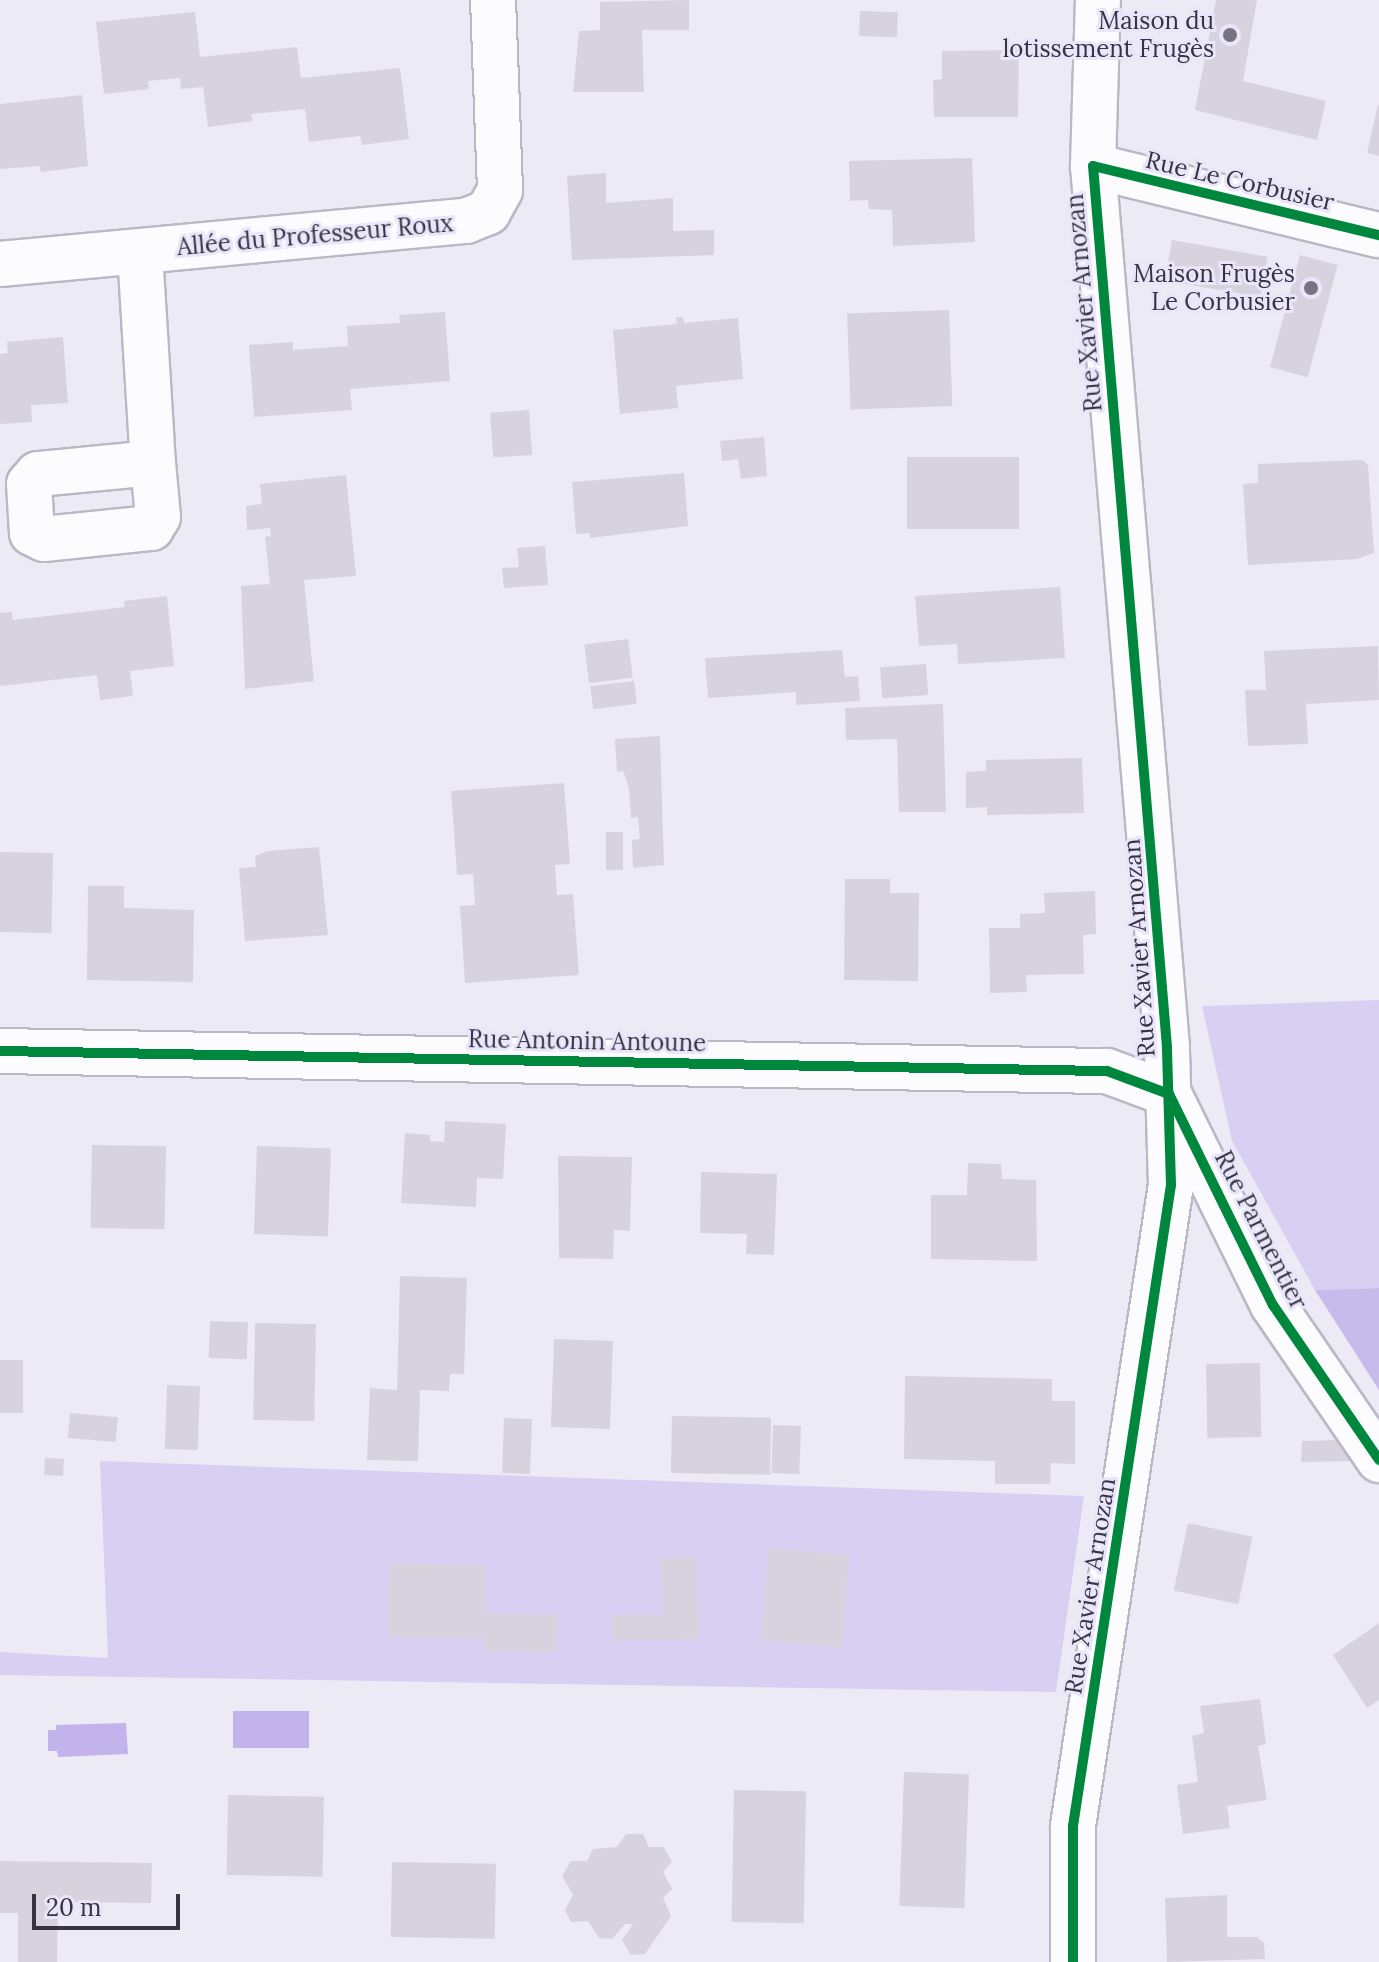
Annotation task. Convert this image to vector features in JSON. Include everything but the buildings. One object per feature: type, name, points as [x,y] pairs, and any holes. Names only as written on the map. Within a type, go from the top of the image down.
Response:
[{"type":"street","name":"Allée du Professeur Roux","points":[[0,264],[466,221],[488,212],[500,190],[493,0]]},
{"type":"street","name":"Rue Xavier Arnozan","points":[[1073,1962],[1073,1826],[1169,1199],[1169,1094],[1131,576],[1093,166],[1098,0]]},
{"type":"street","name":"Rue Le Corbusier","points":[[1093,166],[1379,235]]},
{"type":"street","points":[[140,252],[153,463]]},
{"type":"street","name":"Rue Antonin Antoune","points":[[0,1051],[1107,1071],[1169,1094]]},
{"type":"street","name":"Rue Parmentier","points":[[1169,1094],[1273,1305],[1379,1460]]},
{"type":"shaded area","points":[[1379,1000],[1379,1288],[1315,1290],[1232,1141],[1202,1006]]},
{"type":"shaded area","points":[[1379,1288],[1379,1390],[1315,1290]]},
{"type":"shaded area","points":[[100,1461],[1084,1496],[1056,1692],[0,1675],[0,1652],[108,1658]]},
{"type":"shaded area","points":[[233,1711],[309,1711],[309,1748],[233,1748]]},
{"type":"shaded area","points":[[126,1723],[128,1754],[58,1757],[57,1751],[48,1751],[48,1730],[56,1730],[56,1725]]},
{"type":"cycle path","points":[[1073,1962],[1073,1826],[1171,1185],[1167,1047],[1093,166],[1379,235]]},
{"type":"cycle path","points":[[0,1051],[1107,1071],[1169,1094],[1273,1305],[1379,1460]]},
{"type":"place","name":"Maison du lotissement Frugès","points":[[1230,35]]},
{"type":"place","name":"Maison Frugès Le Corbusier","points":[[1311,288]]}]
